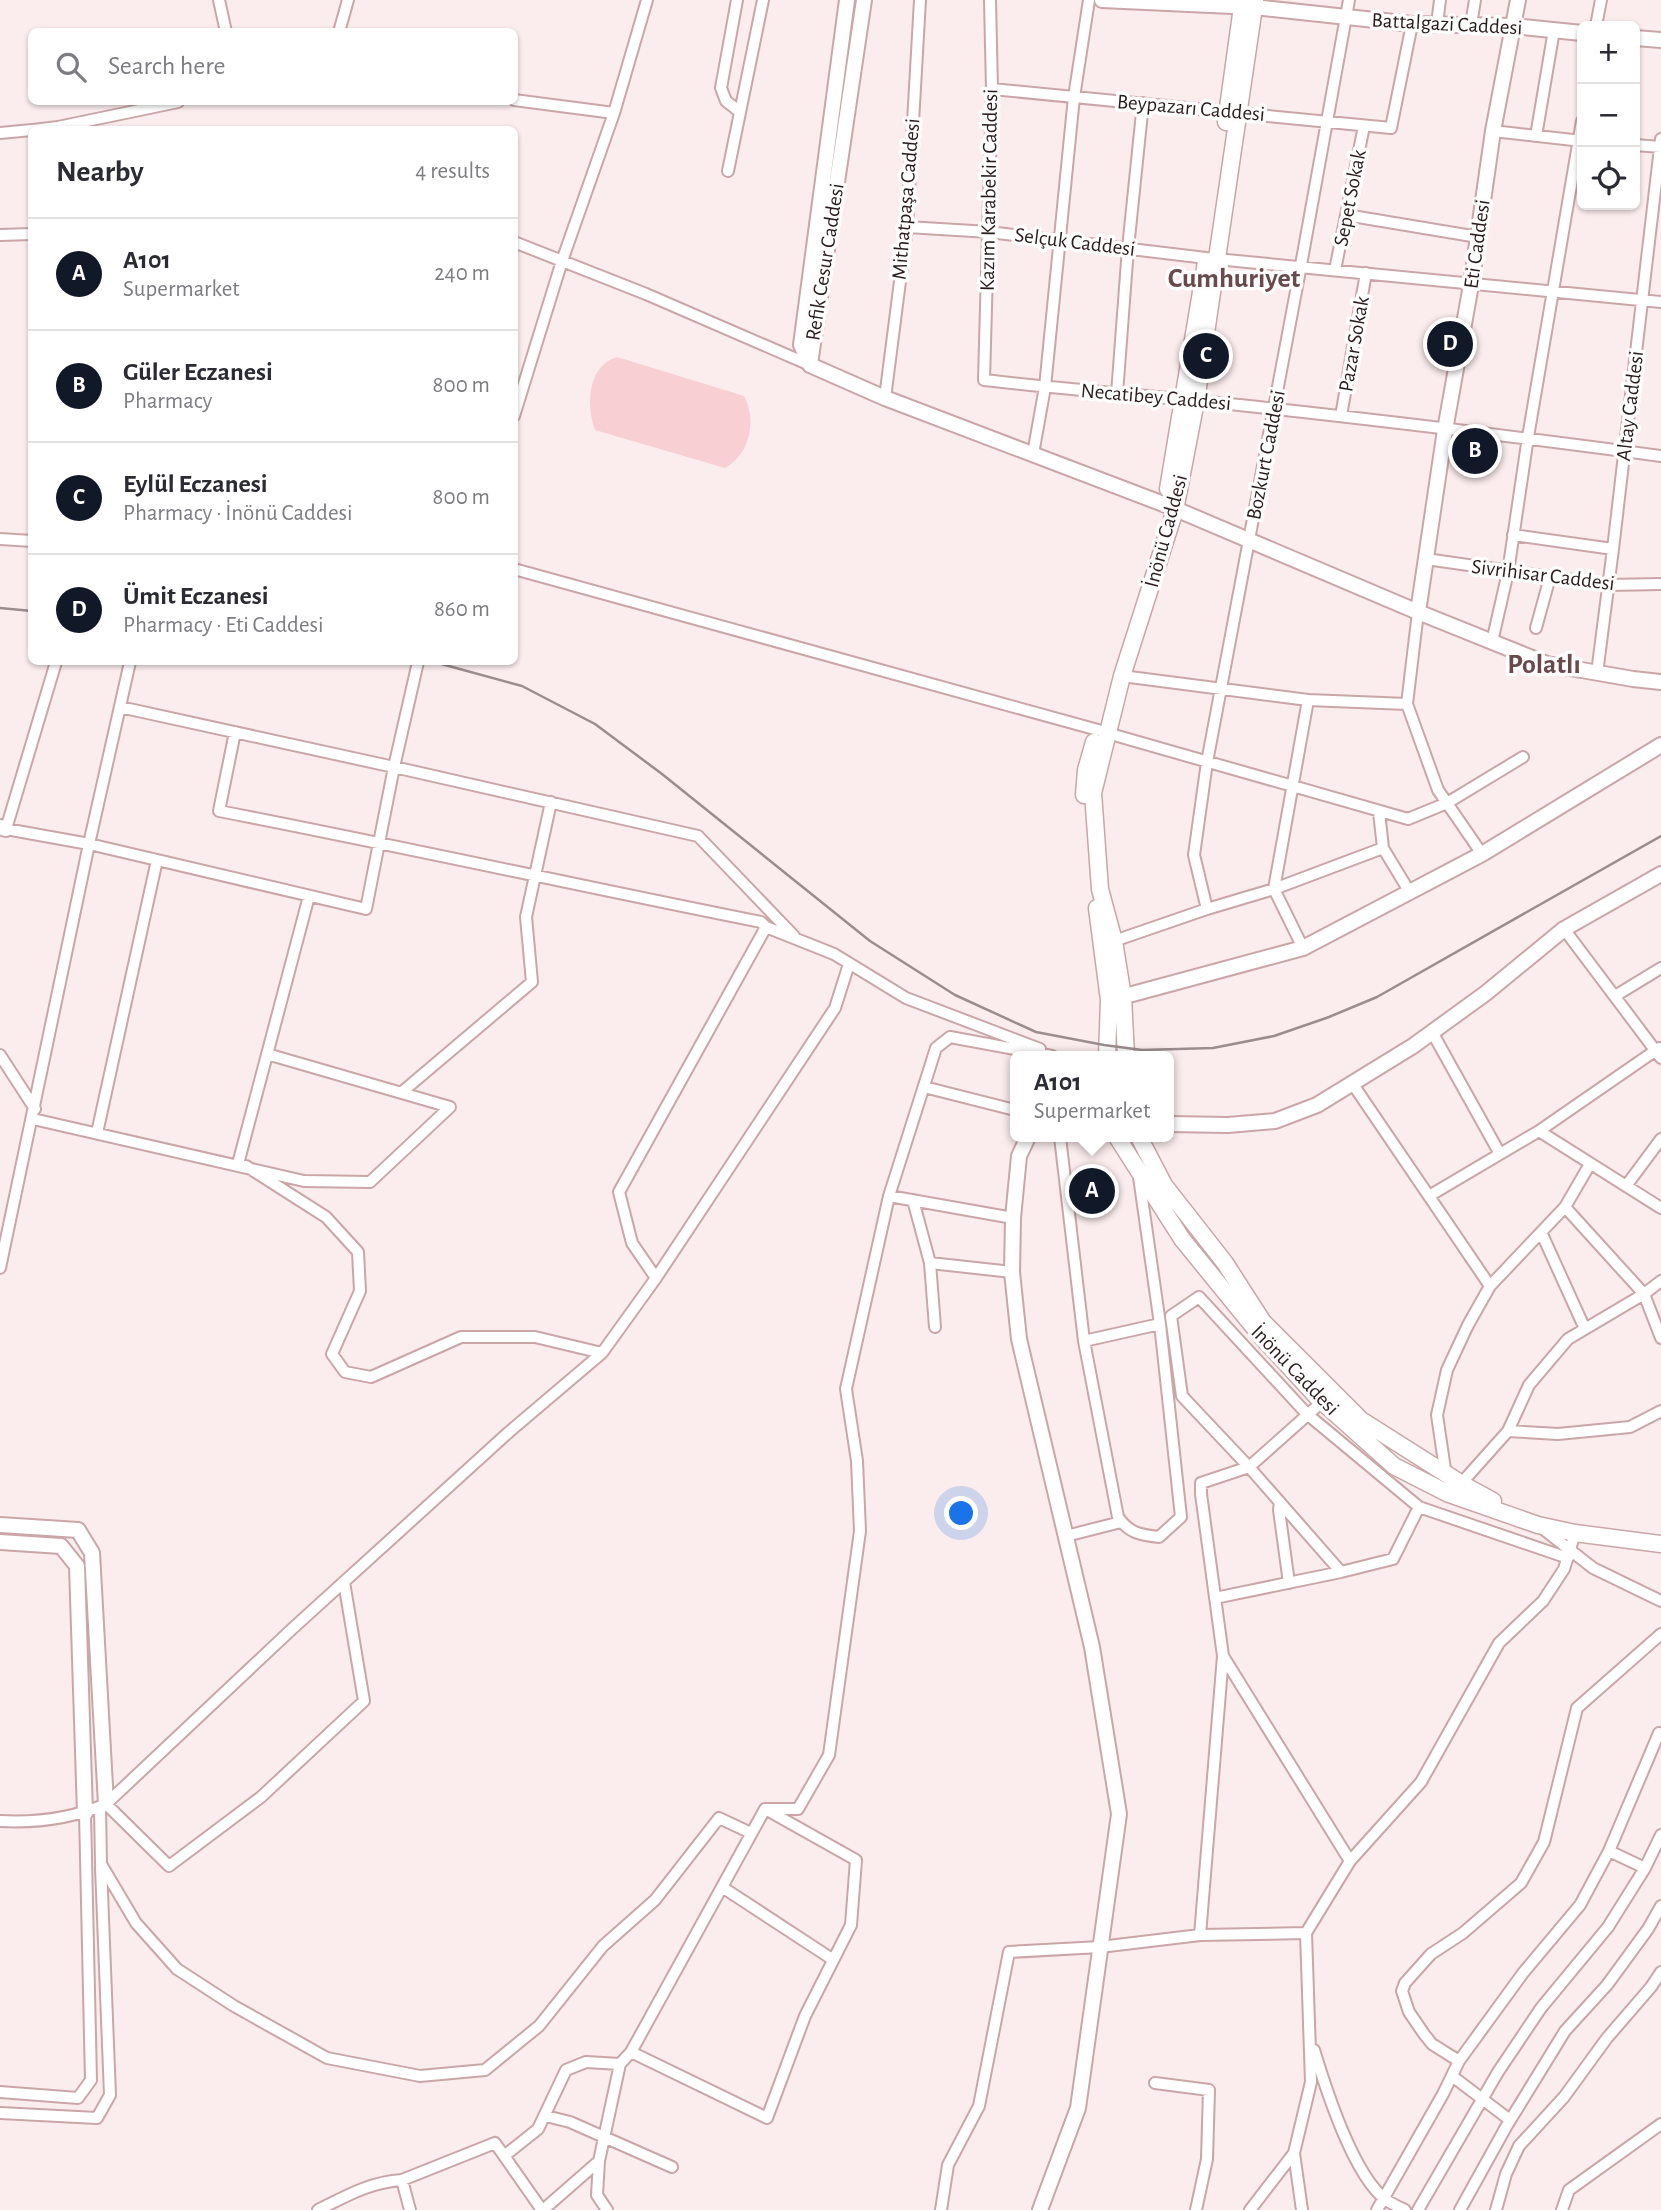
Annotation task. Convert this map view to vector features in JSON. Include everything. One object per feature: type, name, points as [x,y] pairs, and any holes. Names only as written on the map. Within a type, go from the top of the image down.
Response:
[{"type":"main road","name":"İnönü Caddesi","points":[[1125,1051],[1084,789],[1086,770],[1103,732],[1122,676],[1170,507],[1190,401],[1249,3]]},
{"type":"main road","name":"İnönü Caddesi","points":[[1108,1051],[1116,998],[1114,941],[1100,890],[1093,793],[1103,732],[1170,507]]},
{"type":"main road","name":"İnönü Caddesi","points":[[1120,1142],[1182,1239],[1261,1336],[1322,1402],[1394,1466],[1538,1525],[1575,1533],[1661,1544]]},
{"type":"main road","name":"İnönü Caddesi","points":[[1142,1142],[1164,1185],[1225,1263],[1263,1322],[1361,1420],[1446,1474],[1455,1489]]},
{"type":"street","points":[[219,0],[225,28]]},
{"type":"street","points":[[340,28],[348,0]]},
{"type":"street","points":[[518,403],[562,261],[614,113],[647,0]]},
{"type":"street","points":[[737,0],[721,88],[726,100],[740,111]]},
{"type":"street","points":[[728,171],[763,0]]},
{"type":"street","name":"Refik Cesur Caddesi","points":[[810,365],[801,345],[847,0]]},
{"type":"street","name":"Refik Cesur Caddesi","points":[[810,365],[864,0]]},
{"type":"street","name":"Mithatpaşa Caddesi","points":[[885,398],[907,227],[920,0]]},
{"type":"street","name":"Kazım Karabekir Caddesi","points":[[984,380],[992,89],[990,0]]},
{"type":"street","points":[[1033,454],[1045,387],[1074,97],[1089,0]]},
{"type":"street","name":"Battalgazi Caddesi","points":[[1102,0],[1249,3],[1346,18],[1412,24],[1513,26],[1577,32]]},
{"type":"street","name":"Bozkurt Caddesi","points":[[1207,909],[1194,855],[1207,762],[1275,409],[1349,0]]},
{"type":"street","points":[[1437,24],[1440,0]]},
{"type":"street","points":[[1471,25],[1475,0]]},
{"type":"street","name":"Eti Caddesi","points":[[1418,612],[1444,430],[1471,285],[1493,131],[1518,0]]},
{"type":"street","points":[[1597,21],[1601,0]]},
{"type":"street","name":"Beypazarı Caddesi","points":[[992,89],[1391,128],[1412,24]]},
{"type":"street","points":[[1536,136],[1554,30]]},
{"type":"street","points":[[1640,38],[1661,40]]},
{"type":"street","points":[[518,101],[614,113]]},
{"type":"street","points":[[1117,394],[1143,103]]},
{"type":"street","points":[[63,126],[164,105]]},
{"type":"street","name":"Sepet Sokak","points":[[1335,270],[1364,126]]},
{"type":"street","points":[[0,133],[28,130]]},
{"type":"street","points":[[1493,131],[1577,141]]},
{"type":"street","name":"Altay Caddesi","points":[[1597,673],[1661,139]]},
{"type":"street","points":[[1640,145],[1661,147]]},
{"type":"street","points":[[1492,642],[1508,572],[1528,437],[1580,147]]},
{"type":"street","points":[[1346,215],[1478,237]]},
{"type":"street","name":"Selçuk Caddesi","points":[[907,227],[989,232],[1471,285],[1661,302]]},
{"type":"street","points":[[0,235],[28,234]]},
{"type":"street","points":[[518,244],[646,294],[885,398],[1170,507],[1547,664],[1661,682]]},
{"type":"street","name":"Pazar Sokak","points":[[1341,416],[1366,273]]},
{"type":"street","name":"Necatibey Caddesi","points":[[984,380],[1341,416],[1444,430],[1528,437],[1661,456]]},
{"type":"street","points":[[1513,536],[1613,549]]},
{"type":"street","points":[[0,539],[28,541]]},
{"type":"street","name":"Sivrihisar Caddesi","points":[[1426,559],[1608,586],[1661,584]]},
{"type":"street","points":[[518,570],[1408,819],[1447,803],[1523,757]]},
{"type":"street","points":[[1536,628],[1550,577]]},
{"type":"street","points":[[1418,612],[1407,704],[1438,790],[1482,854]]},
{"type":"street","points":[[55,665],[3,828],[89,844],[366,909],[417,665]]},
{"type":"street","points":[[0,1268],[129,665]]},
{"type":"street","points":[[1122,676],[1308,700],[1407,704]]},
{"type":"street","points":[[1303,948],[1275,889],[1308,700]]},
{"type":"street","points":[[120,707],[394,766],[698,836],[796,937]]},
{"type":"street","points":[[235,732],[219,811],[761,922],[766,927],[796,937],[849,964],[905,998],[1046,1051]]},
{"type":"street","points":[[1116,998],[1303,948],[1482,854],[1661,745]]},
{"type":"street","points":[[402,1092],[532,982],[526,917],[551,802]]},
{"type":"street","points":[[1379,811],[1383,848],[1409,891]]},
{"type":"street","points":[[1114,941],[1275,889],[1383,848]]},
{"type":"street","points":[[97,1133],[157,860]]},
{"type":"street","points":[[1174,1124],[1228,1125],[1275,1121],[1317,1105],[1432,1032],[1486,993],[1564,929],[1661,874]]},
{"type":"street","points":[[242,1165],[267,1054],[310,896]]},
{"type":"street","points":[[656,1278],[632,1243],[619,1192],[766,927]]},
{"type":"street","points":[[1429,1196],[1539,1131],[1659,1052],[1564,929]]},
{"type":"street","points":[[0,1821],[26,1822],[85,1813],[103,1805],[509,1432],[602,1353],[656,1278],[835,1008],[849,964]]},
{"type":"street","points":[[1615,996],[1661,968]]},
{"type":"street","points":[[1432,1032],[1500,1154]]},
{"type":"street","points":[[765,1809],[798,1809],[829,1755],[860,1531],[858,1461],[846,1389],[888,1196],[936,1048],[950,1037],[1025,1051]]},
{"type":"street","points":[[0,1055],[34,1114],[97,1133],[304,1181],[370,1182],[450,1107],[267,1054]]},
{"type":"street","points":[[1352,1083],[1490,1286]]},
{"type":"street","points":[[924,1087],[1010,1109]]},
{"type":"street","points":[[1539,1131],[1661,1208]]},
{"type":"street","points":[[1626,1186],[1661,1139]]},
{"type":"street","points":[[1026,1142],[1020,1156],[1013,1218],[1012,1272],[1019,1339],[1092,1647],[1119,1814],[1078,2108],[1040,2210]]},
{"type":"street","points":[[1061,1142],[1084,1341],[1118,1517],[1126,1528],[1138,1534],[1159,1537],[1181,1517],[1203,1515]]},
{"type":"street","points":[[1446,1474],[1437,1415],[1447,1370],[1490,1286],[1565,1207],[1590,1164]]},
{"type":"street","points":[[242,1165],[326,1217],[358,1252],[360,1291],[332,1354],[345,1372],[372,1377],[461,1337],[535,1337],[602,1353]]},
{"type":"street","points":[[1138,1169],[1160,1324],[1181,1517]]},
{"type":"street","points":[[888,1196],[1013,1218]]},
{"type":"street","points":[[913,1200],[930,1263],[935,1327]]},
{"type":"street","points":[[1565,1207],[1644,1294],[1661,1338]]},
{"type":"street","points":[[1541,1232],[1585,1329]]},
{"type":"street","points":[[930,1263],[1012,1272]]},
{"type":"street","points":[[1455,1489],[1508,1432],[1529,1385],[1568,1339],[1661,1281]]},
{"type":"street","points":[[1341,1572],[1249,1467],[1182,1396],[1171,1316],[1199,1297],[1307,1414],[1419,1507],[1569,1554]]},
{"type":"street","points":[[1084,1341],[1160,1324]]},
{"type":"street","points":[[1200,1935],[1223,1657],[1201,1483],[1249,1467],[1322,1402]]},
{"type":"street","points":[[1508,1432],[1558,1434],[1630,1427],[1661,1411]]},
{"type":"street","points":[[1280,1502],[1289,1583]]},
{"type":"street","points":[[1214,1598],[1393,1559],[1419,1507]]},
{"type":"street","points":[[1066,1536],[1121,1522]]},
{"type":"street","points":[[0,1525],[78,1530],[92,1552],[103,1805],[101,1864],[110,2095],[97,2118],[0,2113]]},
{"type":"street","points":[[1538,1525],[1569,1554],[1661,1601]]},
{"type":"street","points":[[1302,2210],[1294,2153],[1311,2082],[1306,1933],[1350,1860],[1421,1782],[1499,1643],[1543,1601],[1564,1569],[1575,1533]]},
{"type":"street","points":[[0,1542],[61,1546],[77,1566],[91,2080],[78,2098],[0,2092]]},
{"type":"street","points":[[103,1805],[169,1866],[261,1797],[364,1701],[344,1582]]},
{"type":"street","points":[[1459,2061],[1432,2044],[1424,2035],[1409,2012],[1402,1991],[1405,1983],[1432,1954],[1463,1933],[1521,1883],[1544,1842],[1577,1708],[1661,1634]]},
{"type":"street","points":[[1223,1657],[1350,1860]]},
{"type":"street","points":[[1377,2210],[1459,2061],[1523,1973],[1580,1906],[1609,1851],[1659,1733]]},
{"type":"street","points":[[607,2210],[597,2195],[599,2161],[620,2064],[631,2052],[765,1809]]},
{"type":"street","points":[[631,2052],[767,2118],[805,2016],[851,1925],[856,1860],[765,1809]]},
{"type":"street","points":[[101,1864],[135,1923],[177,1969],[234,2006],[327,2058],[420,2076],[485,2070],[539,2026],[603,1946],[655,1900],[719,1818],[751,1833]]},
{"type":"street","points":[[1418,2210],[1498,2072],[1542,2008],[1608,1927],[1645,1868],[1661,1835]]},
{"type":"street","points":[[1609,1851],[1645,1868]]},
{"type":"street","points":[[722,1886],[832,1958]]},
{"type":"street","points":[[1460,2210],[1510,2120],[1565,2031],[1606,1985],[1648,1930],[1661,1906]]},
{"type":"street","points":[[941,2210],[948,2165],[979,2106],[1009,1952],[1100,1947],[1200,1935],[1306,1933]]},
{"type":"street","points":[[1496,2210],[1506,2174],[1519,2146],[1564,2097],[1607,2038],[1661,1972]]},
{"type":"street","points":[[1310,2039],[1333,2109],[1368,2179],[1385,2199],[1405,2210]]},
{"type":"street","points":[[504,2156],[538,2129],[566,2070],[586,2062],[620,2064]]},
{"type":"street","points":[[1452,2076],[1510,2120]]},
{"type":"street","points":[[1155,2083],[1209,2090],[1207,2159],[1195,2210]]},
{"type":"street","points":[[546,2116],[570,2122],[672,2167]]},
{"type":"street","points":[[1562,2210],[1569,2190],[1661,2124]]},
{"type":"street","points":[[318,2210],[367,2186],[402,2180],[495,2143],[542,2210],[599,2161]]},
{"type":"street","points":[[1250,2210],[1294,2153]]},
{"type":"street","points":[[402,2180],[410,2210]]},
{"type":"shaded area","points":[[617,357],[744,396],[750,415],[749,436],[734,462],[725,468],[595,430],[590,410],[594,378],[607,362]]},
{"type":"railway","points":[[0,608],[28,611]]},
{"type":"railway","points":[[445,665],[522,686],[595,724],[662,774],[870,941],[955,995],[1036,1032],[1104,1045],[1142,1050],[1213,1048],[1274,1036],[1329,1017],[1377,997],[1661,836]]},
{"type":"place","name":"Ümit Eczanesi","points":[[1450,344]]},
{"type":"place","name":"Eylül Eczanesi","points":[[1206,356]]},
{"type":"place","name":"Güler Eczanesi","points":[[1475,451]]},
{"type":"place","name":"A101","points":[[1092,1191]]},
{"type":"district","name":"Cumhuriyet","points":[[1234,279]]},
{"type":"district","name":"Polatlı","points":[[1544,665]]}]
